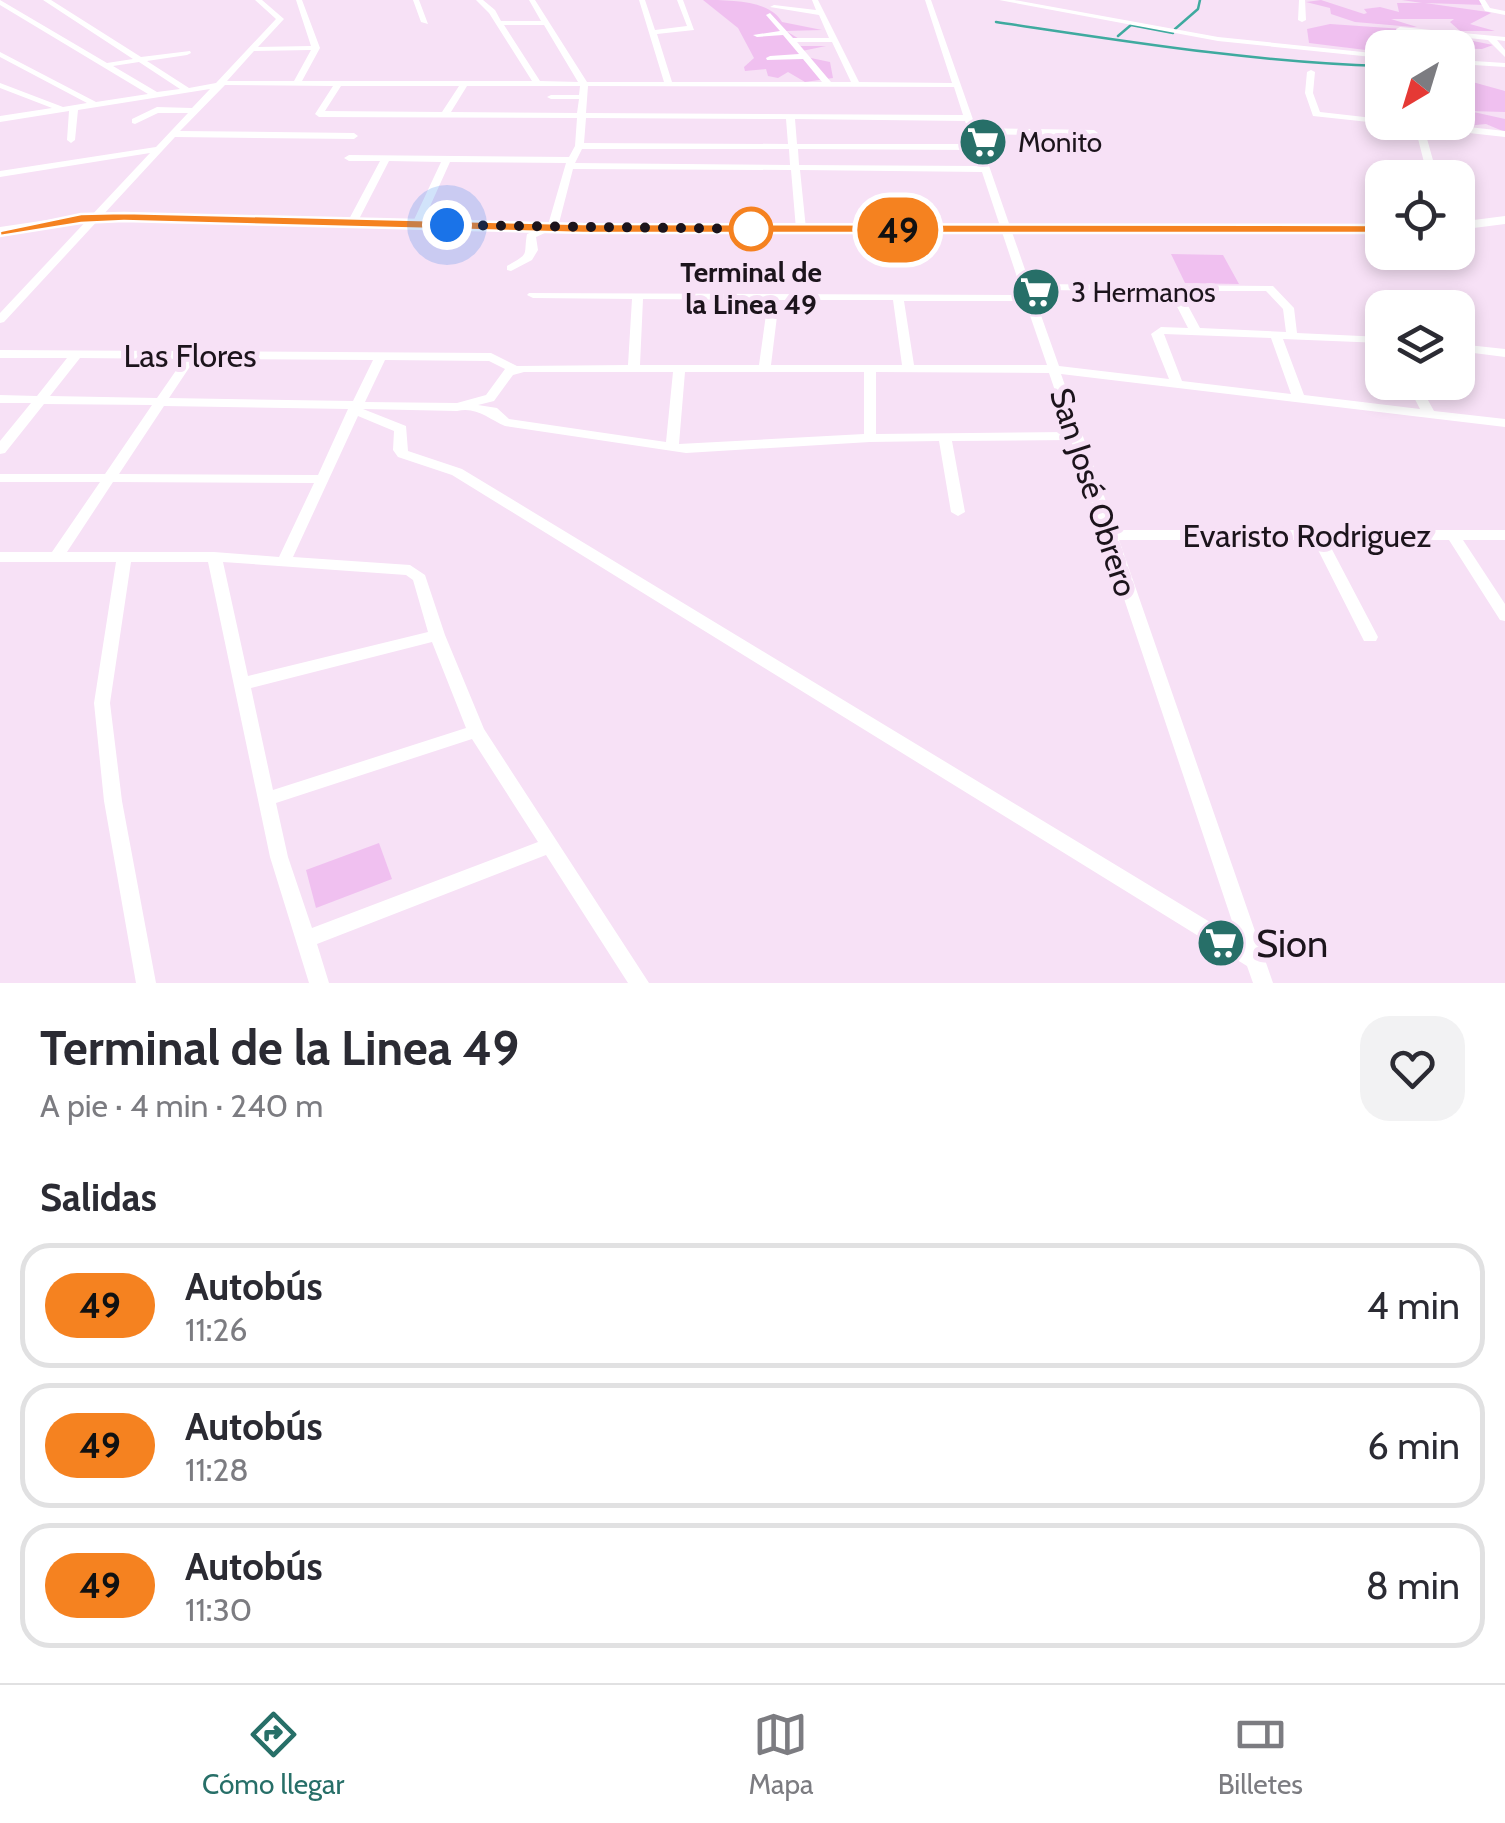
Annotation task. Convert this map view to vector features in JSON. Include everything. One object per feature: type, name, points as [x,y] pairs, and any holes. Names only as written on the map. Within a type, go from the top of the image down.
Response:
[{"type":"main road","points":[[0,232],[98,218],[552,228],[1365,229]]},
{"type":"main road","points":[[1475,224],[1505,220]]},
{"type":"street","points":[[46,0],[187,90]]},
{"type":"street","points":[[258,0],[279,16],[305,15]]},
{"type":"street","points":[[298,83],[316,48],[299,0]]},
{"type":"street","points":[[416,0],[425,22]]},
{"type":"street","points":[[479,0],[499,23],[538,84]]},
{"type":"street","points":[[511,268],[528,258],[533,250],[530,236],[552,228],[570,162],[579,146],[584,84],[532,0]]},
{"type":"street","points":[[642,0],[669,84]]},
{"type":"street","points":[[655,32],[691,28],[680,0]]},
{"type":"street","points":[[815,0],[856,85]]},
{"type":"street","name":"San José Obrero","points":[[928,0],[1263,983]]},
{"type":"street","points":[[1002,0],[1218,38],[1365,54]]},
{"type":"street","points":[[1302,0],[1302,20]]},
{"type":"street","points":[[1482,0],[1487,10],[1505,12]]},
{"type":"street","points":[[0,2],[154,94]]},
{"type":"street","points":[[822,13],[772,11],[829,85]]},
{"type":"street","points":[[0,320],[222,84],[279,16]]},
{"type":"street","points":[[499,23],[546,23]]},
{"type":"street","points":[[1400,29],[1505,39]]},
{"type":"street","points":[[757,35],[834,40]]},
{"type":"street","points":[[1490,38],[1505,55]]},
{"type":"street","points":[[254,49],[316,48]]},
{"type":"street","points":[[106,66],[187,52]]},
{"type":"street","points":[[0,54],[94,104]]},
{"type":"street","points":[[770,58],[806,56]]},
{"type":"street","points":[[1475,63],[1505,66]]},
{"type":"street","points":[[1311,72],[1309,93],[1316,114],[1365,120]]},
{"type":"street","points":[[0,119],[222,84],[957,85]]},
{"type":"street","points":[[339,84],[320,114],[581,112],[790,117],[1094,133]]},
{"type":"street","points":[[444,116],[464,84]]},
{"type":"street","points":[[0,85],[62,109]]},
{"type":"street","points":[[550,97],[582,98]]},
{"type":"street","points":[[71,140],[74,107]]},
{"type":"street","points":[[548,108],[581,112]]},
{"type":"street","points":[[135,121],[158,110],[196,111]]},
{"type":"street","points":[[790,117],[801,229]]},
{"type":"street","points":[[1475,131],[1505,134]]},
{"type":"street","points":[[174,134],[354,136]]},
{"type":"street","points":[[579,146],[978,147]]},
{"type":"street","points":[[0,174],[159,150]]},
{"type":"street","points":[[349,158],[986,169]]},
{"type":"street","points":[[352,222],[386,158]]},
{"type":"street","points":[[417,224],[447,158]]},
{"type":"street","points":[[1172,287],[1196,332]]},
{"type":"street","points":[[532,296],[898,298],[1172,287],[1269,288],[1288,308],[1292,336]]},
{"type":"street","points":[[634,368],[638,296]]},
{"type":"street","points":[[765,368],[774,297]]},
{"type":"street","points":[[898,298],[909,369]]},
{"type":"street","points":[[0,308],[15,305]]},
{"type":"street","points":[[1176,381],[1157,334],[1166,330],[1365,339]]},
{"type":"street","points":[[1276,335],[1298,396]]},
{"type":"street","points":[[1475,350],[1505,353]]},
{"type":"street","name":"Las Flores","points":[[0,354],[491,357],[513,370],[1053,369],[1505,423]]},
{"type":"street","points":[[0,450],[76,355]]},
{"type":"street","points":[[58,555],[192,355]]},
{"type":"street","points":[[284,562],[381,355]]},
{"type":"street","points":[[672,447],[679,368]]},
{"type":"street","points":[[870,369],[870,438]]},
{"type":"street","points":[[457,407],[490,398],[513,370]]},
{"type":"street","points":[[0,398],[457,407],[490,410],[501,421],[513,424],[672,447],[870,438],[1077,436]]},
{"type":"street","points":[[1422,400],[1429,414]]},
{"type":"street","points":[[356,407],[400,429],[400,450],[404,454],[457,472],[1255,960]]},
{"type":"street","points":[[945,436],[958,512]]},
{"type":"street","points":[[0,478],[321,479]]},
{"type":"street","name":"Evaristo Rodriguez","points":[[1108,535],[1505,535]]},
{"type":"street","points":[[1453,535],[1505,616]]},
{"type":"street","points":[[1318,538],[1370,637]]},
{"type":"street","points":[[0,557],[214,558],[410,570],[420,578],[437,635],[476,730],[640,983]]},
{"type":"street","points":[[124,557],[102,703],[112,802],[146,983]]},
{"type":"street","points":[[214,558],[279,857],[320,983]]},
{"type":"street","points":[[241,684],[437,635]]},
{"type":"street","points":[[268,799],[476,730]]},
{"type":"street","points":[[304,940],[548,846]]},
{"type":"shaded area","points":[[703,0],[759,5],[782,22],[822,30],[786,31],[801,40],[792,43],[794,46],[826,46],[802,51],[806,57],[830,62],[833,78],[805,82],[788,72],[778,78],[768,76],[766,69],[745,71],[744,67],[754,58],[738,28]]},
{"type":"shaded area","points":[[1321,0],[1364,14],[1364,9],[1380,7],[1399,12],[1397,3],[1422,3],[1402,0],[1482,0],[1484,5],[1425,3],[1491,13],[1470,24],[1495,31],[1459,30],[1450,22],[1454,19],[1391,19],[1417,27],[1355,22],[1331,14],[1330,8],[1306,2]]},
{"type":"shaded area","points":[[1330,24],[1418,30],[1365,30],[1365,50],[1309,43],[1307,29]]},
{"type":"shaded area","points":[[1475,41],[1493,45],[1475,49]]},
{"type":"shaded area","points":[[1475,83],[1505,91],[1505,112],[1475,111]]},
{"type":"shaded area","points":[[1475,112],[1505,119],[1505,132],[1486,124],[1475,125]]},
{"type":"shaded area","points":[[1171,254],[1223,255],[1239,284],[1185,283]]},
{"type":"shaded area","points":[[379,843],[392,879],[316,908],[306,870]]},
{"type":"waterway","points":[[1175,29],[1198,9],[1200,0]]},
{"type":"waterway","points":[[996,22],[1236,55],[1365,65]]},
{"type":"waterway","points":[[1118,36],[1131,25],[1173,33]]},
{"type":"bus line","name":"49","points":[[0,231],[81,218],[124,217],[583,228],[1365,229]]},
{"type":"place","name":"Monito","points":[[983,142]]},
{"type":"place","name":"Terminal de la Linea 49","points":[[751,229]]},
{"type":"place","name":"3 Hermanos","points":[[1036,292]]},
{"type":"place","name":"Sion","points":[[1221,943]]},
{"type":"route","points":[[447,225],[751,229]]}]
